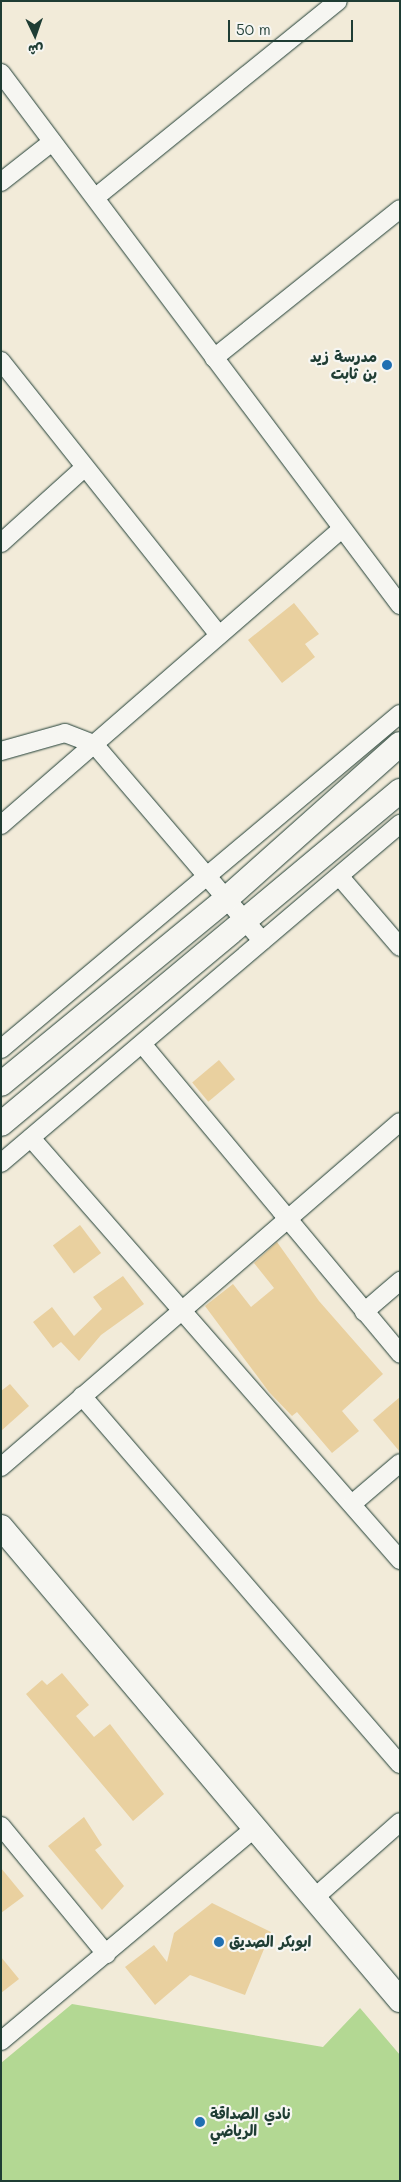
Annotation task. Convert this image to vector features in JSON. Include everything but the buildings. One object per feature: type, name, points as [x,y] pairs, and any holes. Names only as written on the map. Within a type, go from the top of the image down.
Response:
[{"type":"street","points":[[96,197],[338,1]]},
{"type":"street","points":[[1,73],[96,197],[340,530],[400,604]]},
{"type":"street","points":[[1,182],[52,142]]},
{"type":"street","points":[[214,358],[400,209]]},
{"type":"street","points":[[1,361],[84,468],[219,635]]},
{"type":"street","points":[[1,543],[84,468]]},
{"type":"street","points":[[1,825],[340,530]]},
{"type":"street","points":[[1,1049],[209,878],[400,714]]},
{"type":"street","points":[[1,751],[65,732],[94,744],[262,941]]},
{"type":"street","points":[[1,1084],[226,899],[400,744]]},
{"type":"street","points":[[1,1124],[400,791]]},
{"type":"street","points":[[1,1163],[143,1045],[400,824]]},
{"type":"street","points":[[340,877],[400,947]]},
{"type":"street","points":[[143,1045],[287,1221],[400,1354]]},
{"type":"street","points":[[1,1467],[400,1122]]},
{"type":"street","points":[[31,1138],[400,1560]]},
{"type":"street","points":[[364,1312],[400,1282]]},
{"type":"street","points":[[82,1396],[400,1764]]},
{"type":"street","points":[[352,1504],[400,1463]]},
{"type":"street","points":[[1,1527],[400,2000]]},
{"type":"street","points":[[313,1899],[400,1822]]},
{"type":"street","points":[[1,1826],[106,1954]]},
{"type":"street","points":[[1,2041],[254,1829]]},
{"type":"green space","name":"نادي الصداقة الرياضي","points":[[72,2004],[323,2047],[360,2008],[400,2055],[400,2181],[1,2181],[1,2063]]},
{"type":"place","name":"مدرسة زيد بن ثابت","points":[[387,365]]},
{"type":"place","name":"ابوبكر الصديق","points":[[219,1942]]},
{"type":"place","name":"نادي الصداقة الرياضي","points":[[200,2122]]}]
